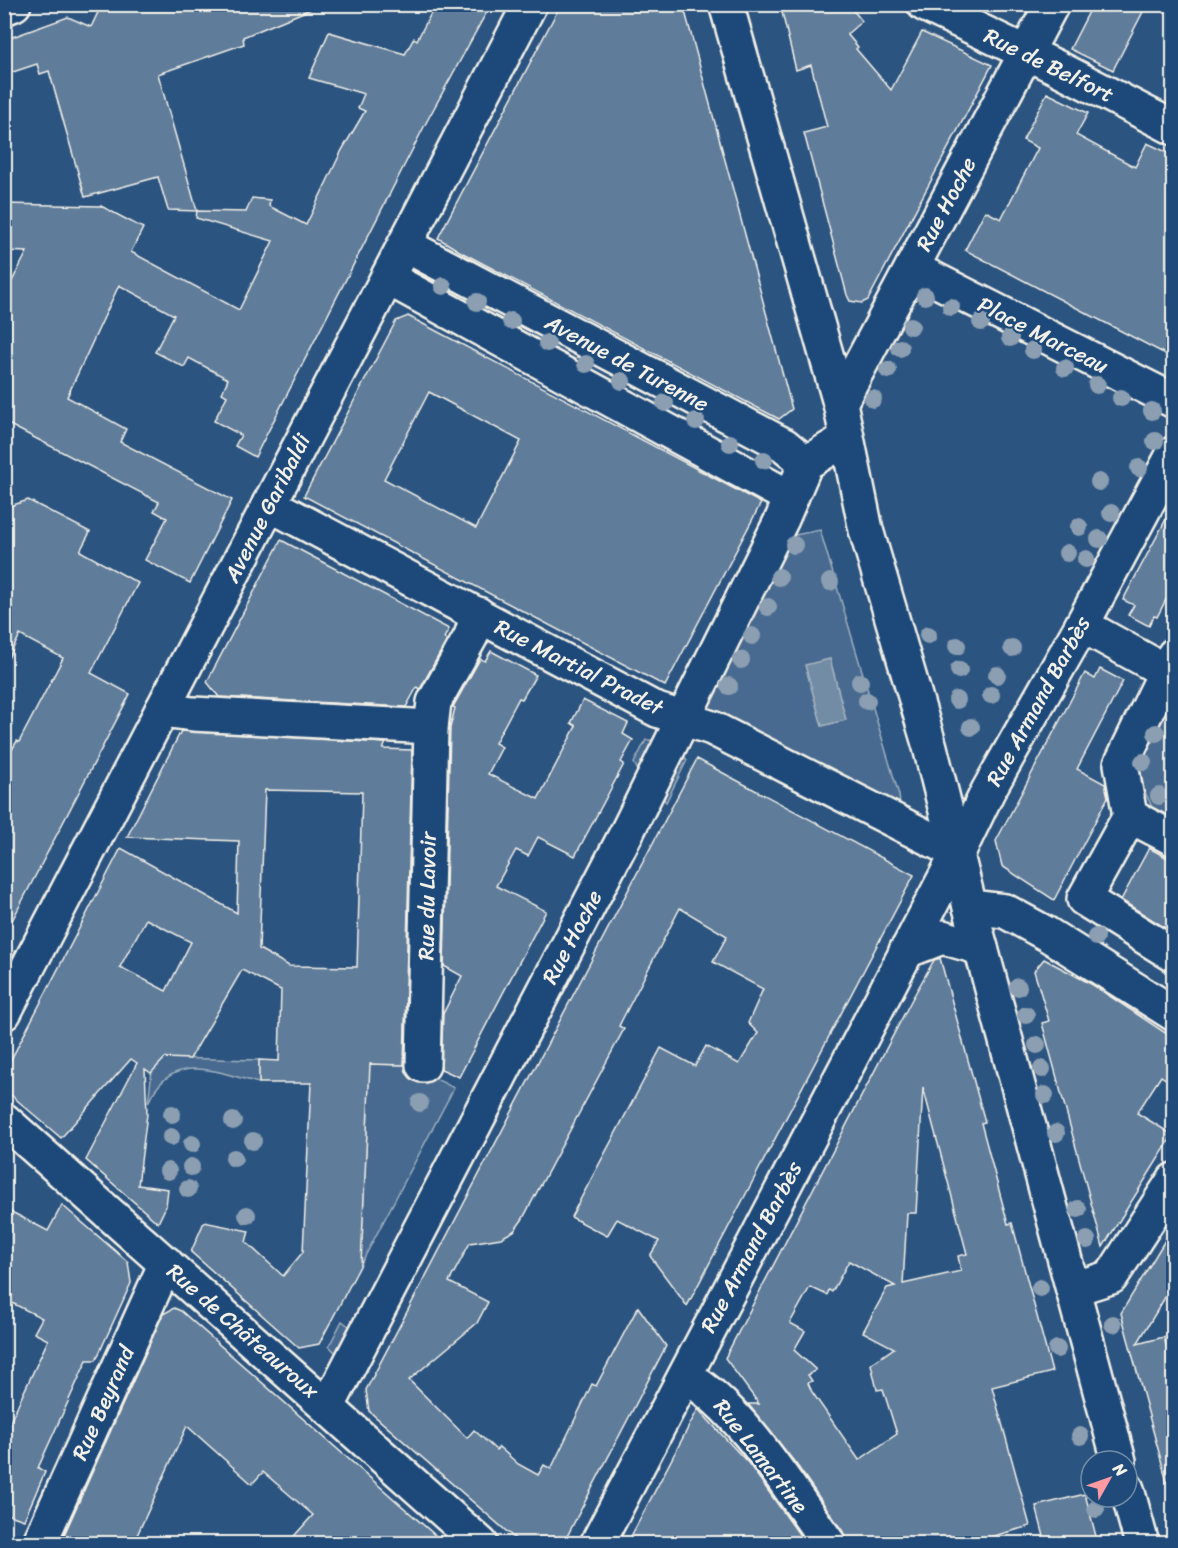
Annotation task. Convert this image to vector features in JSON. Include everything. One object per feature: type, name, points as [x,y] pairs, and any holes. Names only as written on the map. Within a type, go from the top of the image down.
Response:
[{"type":"street","points":[[4,8],[14,4]]},
{"type":"street","name":"Avenue Garibaldi","points":[[4,1013],[530,4]]},
{"type":"street","points":[[726,4],[840,403],[866,530],[930,747],[970,907],[1116,1449]]},
{"type":"street","name":"Rue de Belfort","points":[[924,4],[1025,52],[1173,128]]},
{"type":"street","name":"Rue Hoche","points":[[840,403],[1052,4]]},
{"type":"street","name":"Avenue de Turenne","points":[[405,245],[784,445],[807,463]]},
{"type":"street","name":"Place Marceau","points":[[912,268],[1173,401]]},
{"type":"street","name":"Avenue de Turenne","points":[[388,278],[791,498]]},
{"type":"street","points":[[807,463],[846,439]]},
{"type":"street","name":"Rue Armand Barbès","points":[[597,1544],[958,853],[988,791],[1082,625],[1173,453]]},
{"type":"street","name":"Rue Hoche","points":[[328,1406],[582,918],[683,718],[807,463]]},
{"type":"street","name":"Rue Martial Pradet","points":[[269,504],[657,710],[712,728],[958,853]]},
{"type":"street","name":"Rue du Lavoir","points":[[423,1065],[431,727],[434,702],[471,636],[478,615]]},
{"type":"street","points":[[1082,625],[1170,667],[1121,764],[1130,816],[1084,899],[1173,955]]},
{"type":"street","points":[[162,710],[193,714],[431,727]]},
{"type":"street","points":[[1130,816],[1173,839]]},
{"type":"street","points":[[970,907],[1005,911],[1047,934],[1173,1014]]},
{"type":"street","points":[[906,951],[942,937],[981,948]]},
{"type":"street","name":"Rue de Châteauroux","points":[[4,1120],[481,1544]]},
{"type":"street","points":[[1073,1289],[1111,1276],[1173,1180]]},
{"type":"street","name":"Rue Beyrand","points":[[39,1544],[166,1263]]},
{"type":"street","name":"Rue Lamartine","points":[[685,1376],[704,1387],[731,1411],[829,1544]]},
{"type":"street","points":[[1132,1509],[1142,1544]]},
{"type":"shaded area","points":[[820,530],[899,795],[901,814],[702,713],[790,536]]},
{"type":"shaded area","points":[[830,659],[846,720],[822,726],[805,665]]},
{"type":"shaded area","points":[[1173,692],[1173,819],[1152,807],[1133,767]]},
{"type":"shaded area","points":[[646,740],[664,741],[645,783],[634,763]]},
{"type":"shaded area","points":[[680,751],[687,760],[666,802],[659,793]]},
{"type":"shaded area","points":[[165,1058],[259,1060],[259,1083],[211,1071],[182,1070],[169,1076],[158,1086],[148,1103],[152,1071]]},
{"type":"shaded area","points":[[328,1063],[409,1065],[454,1088],[362,1262],[327,1255],[362,1235],[368,1105]]},
{"type":"shaded area","points":[[342,1321],[358,1333],[343,1360],[329,1346]]},
{"type":"building","points":[[102,4],[323,4],[243,37],[244,44],[158,74],[197,211],[168,210],[158,177],[85,197],[49,71],[40,74],[37,64],[4,75],[4,40],[68,17],[91,27]]},
{"type":"building","points":[[436,4],[491,4],[427,121],[255,457],[235,446],[241,435],[214,421],[227,396],[222,393],[228,379],[189,358],[184,367],[155,352],[174,315],[119,285],[67,397],[126,429],[120,442],[232,500],[190,583],[145,560],[167,518],[154,511],[159,502],[4,422],[4,297],[27,252],[4,251],[4,204],[101,206],[143,228],[131,252],[239,310],[273,241],[196,218],[197,211],[246,212],[252,198],[270,200],[269,206],[306,225],[342,150],[365,111],[358,108],[364,94],[309,78],[329,32],[405,54],[414,38],[417,40]]},
{"type":"building","points":[[561,4],[683,4],[792,409],[779,419],[438,238]]},
{"type":"building","points":[[780,4],[848,4],[862,21],[847,34],[858,47],[856,49],[891,90],[922,32],[992,65],[868,300],[862,303],[850,301],[847,295],[804,133],[827,127],[811,65],[796,70]]},
{"type":"building","points":[[1093,4],[1147,4],[1113,70],[1070,49]]},
{"type":"building","points":[[1047,93],[1088,113],[1076,135],[1135,167],[1147,143],[1173,155],[1173,358],[965,250],[985,211],[1001,219],[1038,148],[1023,140]]},
{"type":"building","points":[[408,316],[761,503],[665,686],[304,496],[396,321]],"holes":[[[429,392],[521,441],[476,528],[384,479]]]},
{"type":"building","points":[[28,500],[90,532],[80,551],[138,583],[91,673],[130,694],[4,936],[4,763],[17,741],[19,742],[63,658],[20,635],[4,666],[4,508]]},
{"type":"building","points":[[1173,506],[1173,586],[1157,617],[1154,616],[1149,626],[1128,615],[1134,605],[1123,600]]},
{"type":"building","points":[[281,540],[449,629],[444,638],[447,640],[420,689],[417,687],[406,707],[219,697],[207,682]]},
{"type":"building","points":[[491,651],[536,675],[522,699],[519,698],[495,743],[502,747],[488,774],[538,799],[576,726],[571,723],[583,700],[628,723],[623,734],[633,740],[621,762],[624,764],[575,856],[538,837],[528,856],[516,850],[496,886],[546,911],[459,1077],[441,1069],[443,1014],[462,976],[444,966],[450,728],[455,708],[453,707],[480,659],[485,661]]},
{"type":"building","points":[[1100,669],[1123,681],[1077,769],[1105,784],[1108,797],[1054,900],[1002,866],[996,841],[1085,673],[1095,679]]},
{"type":"building","points":[[181,731],[386,743],[383,749],[412,750],[404,1065],[370,1064],[361,1264],[319,1344],[299,1348],[191,1252],[204,1222],[249,1231],[246,1242],[283,1276],[303,1252],[311,1083],[259,1083],[259,1060],[279,1061],[281,990],[242,970],[190,1059],[165,1058],[151,1073],[145,1069],[147,1114],[138,1185],[168,1189],[166,1206],[158,1223],[86,1160],[137,1063],[131,1059],[61,1138],[4,1089],[4,1073],[121,848],[237,913],[239,841],[127,837]],"holes":[[[265,790],[362,792],[357,967],[289,966],[259,949]],[[146,919],[191,942],[166,991],[120,967]]]},
{"type":"building","points":[[697,759],[914,875],[687,1306],[650,1256],[659,1241],[617,1219],[607,1236],[571,1217],[661,1048],[695,1066],[706,1046],[739,1064],[758,1033],[748,1023],[763,989],[713,962],[727,936],[680,908],[619,1026],[624,1029],[522,1220],[514,1231],[501,1238],[470,1243],[449,1282],[488,1302],[477,1323],[409,1380],[467,1438],[474,1430],[496,1450],[499,1447],[518,1464],[538,1475],[544,1465],[551,1469],[592,1384],[596,1386],[638,1307],[666,1346],[563,1544],[521,1544],[369,1411],[366,1390]]},
{"type":"building","points":[[1149,848],[1173,861],[1173,933],[1121,900]]},
{"type":"building","points":[[940,958],[985,1122],[981,1123],[1008,1224],[1012,1223],[1052,1372],[992,1387],[1030,1526],[965,1544],[848,1544],[844,1533],[796,1464],[748,1404],[759,1404],[725,1358],[934,960]],"holes":[[[923,1087],[967,1254],[958,1256],[961,1271],[903,1284],[907,1213],[916,1213]],[[849,1261],[895,1286],[887,1288],[863,1332],[894,1348],[871,1364],[877,1390],[883,1389],[897,1434],[859,1460],[812,1392],[808,1383],[812,1381],[808,1375],[816,1370],[794,1350],[805,1331],[790,1323],[810,1287],[827,1295],[829,1290],[832,1292]]]},
{"type":"building","points":[[1044,959],[1093,985],[1173,1038],[1173,1084],[1161,1076],[1137,1113],[1173,1135],[1103,1247],[1042,1023],[1049,1021],[1034,971]]},
{"type":"building","points":[[62,1205],[128,1262],[131,1283],[96,1360],[87,1360],[38,1468],[45,1472],[24,1520],[4,1513],[4,1435],[48,1340],[34,1333],[42,1318],[4,1299],[4,1208],[48,1231]]},
{"type":"building","points":[[1173,1227],[1173,1284],[1137,1344],[1164,1337],[1173,1372],[1173,1481],[1167,1482],[1121,1313]]},
{"type":"building","points":[[174,1308],[181,1311],[445,1544],[287,1544],[313,1515],[263,1472],[252,1484],[187,1426],[133,1544],[60,1544],[163,1314]]},
{"type":"building","points":[[698,1409],[749,1464],[806,1544],[627,1544]]},
{"type":"building","points":[[1079,1495],[1079,1509],[1089,1509],[1098,1544],[1046,1544],[1036,1506]]}]
